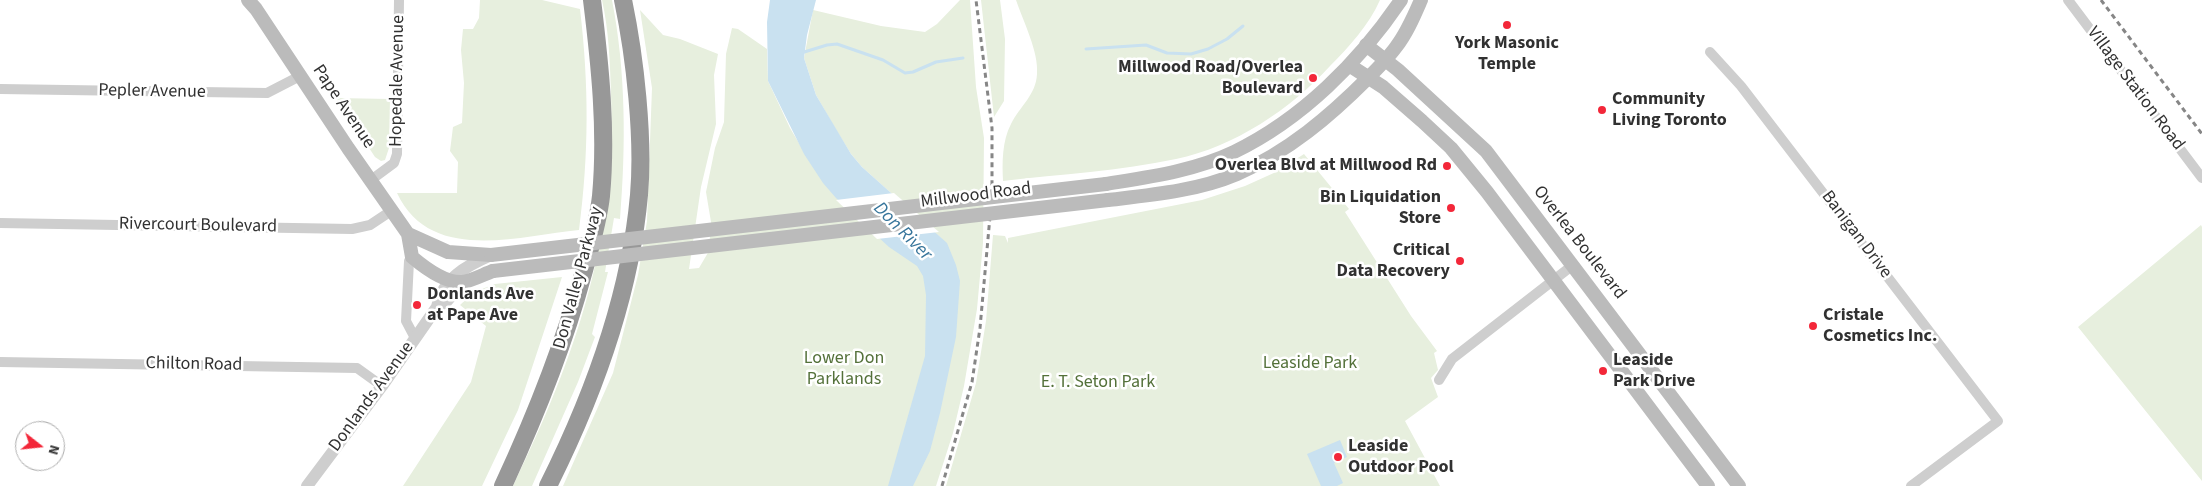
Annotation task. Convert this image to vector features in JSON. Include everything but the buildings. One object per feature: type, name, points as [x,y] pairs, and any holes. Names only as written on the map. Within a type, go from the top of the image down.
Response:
[{"type":"highway","name":"Don Valley Parkway","points":[[503,486],[531,424],[567,332],[596,230],[601,198],[602,147],[600,61],[592,0]]},
{"type":"highway","points":[[548,486],[586,404],[608,344],[636,229],[640,193],[638,117],[623,0]]},
{"type":"main road","name":"Pape Avenue","points":[[248,0],[256,9],[408,234],[412,257]]},
{"type":"main road","name":"Millwood Road","points":[[491,255],[1106,184],[1168,174],[1233,152],[1276,129],[1318,96],[1383,27],[1401,0]]},
{"type":"main road","name":"Millwood Road","points":[[456,281],[493,271],[1174,192],[1237,174],[1284,149],[1336,110],[1385,60],[1404,34],[1421,0]]},
{"type":"main road","name":"Overlea Boulevard","points":[[1366,46],[1420,89],[1486,150],[1739,486]]},
{"type":"main road","points":[[1349,64],[1422,121],[1451,148],[1487,192],[1708,486]]},
{"type":"main road","name":"Pape Avenue","points":[[408,234],[448,252],[491,255]]},
{"type":"main road","points":[[412,257],[428,269],[456,281]]},
{"type":"street","name":"Hopedale Avenue","points":[[371,180],[387,170],[397,157],[399,0]]},
{"type":"street","name":"Village Station Road","points":[[2068,0],[2202,178]]},
{"type":"street","name":"Banigan Drive","points":[[1710,52],[1742,86],[1998,421],[1912,486]]},
{"type":"street","name":"Pepler Avenue","points":[[0,89],[267,93],[300,76]]},
{"type":"street","name":"Rivercourt Boulevard","points":[[0,224],[352,229],[370,225],[391,211]]},
{"type":"street","name":"Donlands Avenue","points":[[307,486],[382,386],[437,307],[439,295],[456,281],[469,265],[491,255]]},
{"type":"street","points":[[412,257],[409,262],[406,321],[415,338]]},
{"type":"street","points":[[1439,380],[1452,359],[1573,265]]},
{"type":"street","name":"Chilton Road","points":[[0,362],[357,368],[382,386]]},
{"type":"green space","points":[[480,0],[542,0],[580,9],[587,120],[585,174],[579,230],[503,240],[477,240],[453,237],[431,230],[412,215],[397,193],[457,193],[458,162],[450,151],[453,127],[462,123],[464,83],[461,50],[463,29],[473,29],[479,18]]},
{"type":"green space","points":[[602,0],[612,0],[620,54],[624,137],[620,219],[614,218],[605,272],[608,272],[592,334],[595,337],[578,382],[532,486],[513,486],[556,391],[573,344],[588,296],[599,248],[607,199],[611,148],[610,59]]},
{"type":"green space","name":"Lower Don Parklands","points":[[960,0],[970,0],[976,87],[984,138],[983,243],[977,309],[964,386],[953,433],[936,486],[563,486],[613,373],[638,275],[647,221],[652,88],[640,10],[663,35],[680,39],[718,54],[714,75],[716,124],[701,187],[689,269],[699,268],[709,251],[711,222],[706,192],[715,148],[724,122],[726,54],[732,28],[738,29],[767,49],[768,81],[790,128],[812,165],[942,239],[862,167],[851,154],[816,95],[804,58],[813,10],[881,26],[925,32],[937,24]]},
{"type":"green space","points":[[981,0],[1000,0],[1005,39],[1004,101],[994,117]]},
{"type":"green space","points":[[1016,0],[1380,0],[1358,35],[1315,82],[1279,111],[1240,136],[1198,153],[1155,163],[1003,181],[1004,145],[1008,131],[1031,94],[1037,74],[1036,56]]},
{"type":"green space","points":[[336,98],[390,99],[389,148],[385,160],[381,161],[375,157]]},
{"type":"green space","points":[[1304,154],[1349,209],[1345,212],[1411,316],[1437,351],[1434,353],[1438,370],[1431,378],[1438,397],[1405,421],[1440,486],[946,486],[976,383],[986,321],[993,235],[1005,236],[1008,243],[1008,238],[1202,200],[1245,186],[1276,172]]},
{"type":"green space","points":[[2201,225],[2202,227],[2202,481],[2078,327]]},
{"type":"green space","points":[[562,277],[518,410],[482,486],[403,486],[471,382],[486,326],[460,305],[474,292],[495,284]]},
{"type":"water","name":"Don River","points":[[770,0],[816,0],[807,35],[804,58],[816,95],[851,154],[862,167],[947,243],[956,265],[960,281],[956,337],[930,451],[913,486],[888,486],[925,356],[926,295],[923,276],[917,266],[889,247],[836,198],[823,183],[804,154],[768,81],[767,22]]},
{"type":"water","points":[[1340,440],[1347,457],[1334,463],[1343,483],[1337,486],[1321,486],[1307,454]]},
{"type":"pier","points":[[894,193],[939,232],[877,239],[836,200]]},
{"type":"waterway","points":[[1086,49],[1146,45],[1167,53],[1191,54],[1208,49],[1227,39],[1243,26]]},
{"type":"waterway","points":[[801,53],[837,44],[883,60],[905,73],[913,72],[936,62],[963,58]]},
{"type":"railway","points":[[942,486],[972,382],[980,328],[992,194],[992,128],[976,0]]},
{"type":"railway","points":[[2101,0],[2202,134]]},
{"type":"place","name":"York Masonic Temple","points":[[1507,25]]},
{"type":"place","name":"Millwood Road/Overlea Boulevard","points":[[1313,78]]},
{"type":"place","name":"Community Living Toronto","points":[[1602,110]]},
{"type":"place","name":"Overlea Blvd at Millwood Rd","points":[[1447,166]]},
{"type":"place","name":"Bin Liquidation Store","points":[[1451,208]]},
{"type":"place","name":"Critical Data Recovery","points":[[1460,261]]},
{"type":"place","name":"Donlands Ave at Pape Ave","points":[[417,305]]},
{"type":"place","name":"Cristale Cosmetics Inc.","points":[[1813,326]]},
{"type":"place","name":"Leaside Park Drive","points":[[1603,371]]},
{"type":"place","name":"Leaside Outdoor Pool","points":[[1338,457]]},
{"type":"park label","name":"Leaside Park","points":[[1310,364]]},
{"type":"park label","name":"E. T. Seton Park","points":[[1098,383]]}]
